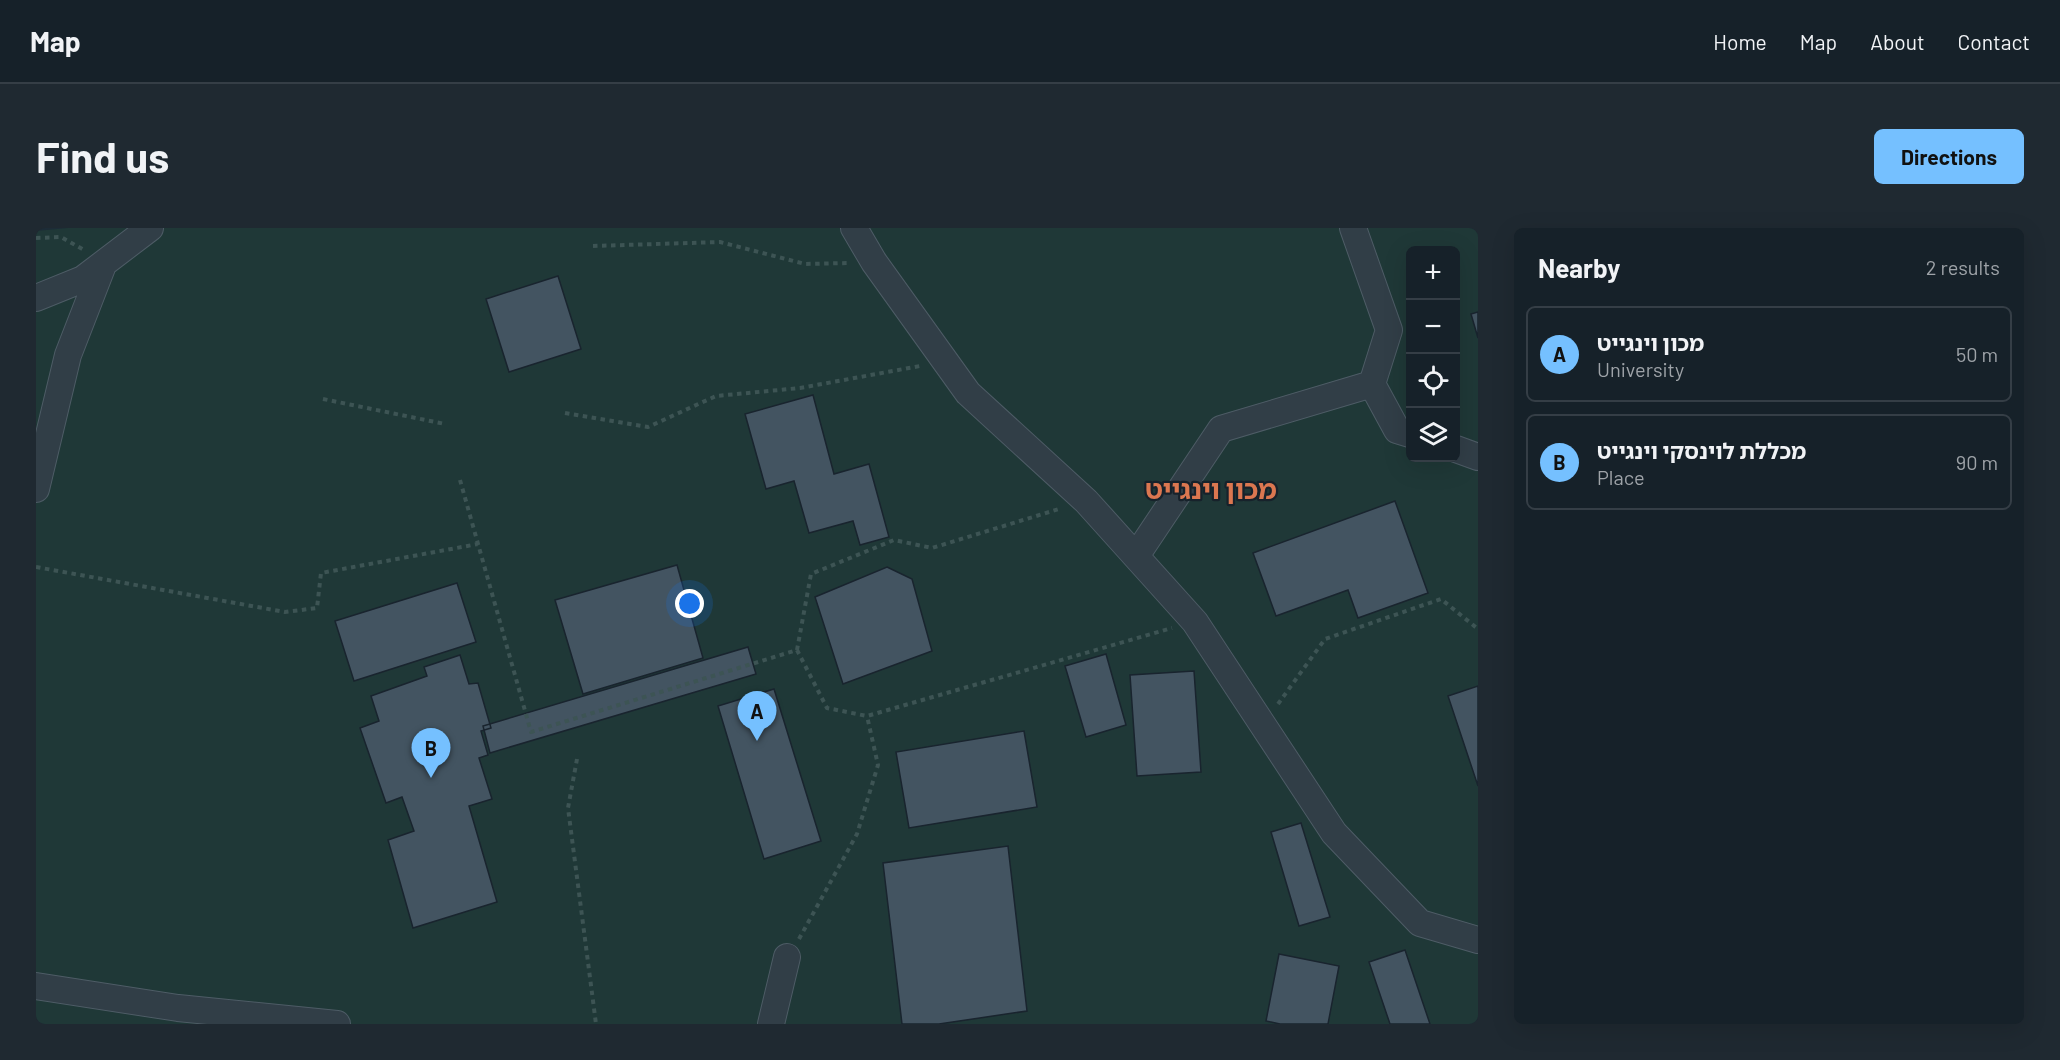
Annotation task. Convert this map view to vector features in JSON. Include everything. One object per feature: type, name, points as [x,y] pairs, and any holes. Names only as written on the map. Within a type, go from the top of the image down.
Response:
[{"type":"lane","points":[[36,298],[83,279],[150,228]]},
{"type":"lane","points":[[854,228],[874,262],[968,393],[1086,501],[1195,622],[1334,833],[1420,922],[1478,940]]},
{"type":"lane","points":[[1353,228],[1389,330],[1372,384],[1397,430],[1406,433]]},
{"type":"lane","points":[[36,489],[69,355],[103,265]]},
{"type":"lane","points":[[1136,556],[1221,429],[1372,384]]},
{"type":"lane","points":[[1460,451],[1478,457]]},
{"type":"lane","points":[[771,1024],[787,957]]},
{"type":"lane","points":[[36,986],[178,1008],[338,1024]]},
{"type":"path","points":[[36,238],[61,237],[91,254],[103,265]]},
{"type":"path","points":[[593,246],[720,242],[805,264],[874,262]]},
{"type":"path","points":[[565,413],[648,427],[716,396],[800,388],[944,362]]},
{"type":"path","points":[[323,399],[445,424]]},
{"type":"path","points":[[460,480],[531,732],[797,650]]},
{"type":"path","points":[[1086,501],[932,548],[894,540],[811,574],[797,650],[827,708],[867,716],[1195,622]]},
{"type":"path","points":[[36,567],[285,612],[317,608],[321,573],[478,544]]},
{"type":"path","points":[[1264,724],[1325,639],[1441,599],[1478,629]]},
{"type":"path","points":[[787,957],[857,834],[878,765],[867,716]]},
{"type":"path","points":[[578,759],[568,808],[596,1024]]},
{"type":"green space","name":"מכון וינגייט","points":[[68,228],[1478,228],[1478,1024],[36,1024],[36,231]]},
{"type":"building","points":[[558,276],[581,349],[509,372],[486,299]]},
{"type":"building","points":[[1478,312],[1478,338],[1471,314]]},
{"type":"building","points":[[813,395],[834,474],[869,464],[889,537],[860,545],[853,521],[809,533],[794,481],[766,489],[745,414]]},
{"type":"building","points":[[1395,501],[1428,593],[1358,618],[1348,590],[1276,616],[1253,553]]},
{"type":"building","points":[[677,565],[703,658],[583,694],[555,600]]},
{"type":"building","points":[[887,567],[912,579],[932,651],[843,684],[815,597]]},
{"type":"building","points":[[457,583],[476,642],[354,681],[335,621]]},
{"type":"building","points":[[748,647],[756,674],[490,753],[483,726]]},
{"type":"building","points":[[1106,654],[1126,725],[1086,737],[1065,666]]},
{"type":"building","points":[[460,655],[469,684],[478,683],[491,728],[481,731],[488,755],[479,758],[492,799],[469,806],[497,902],[413,928],[388,840],[414,831],[402,797],[386,803],[360,728],[379,721],[371,696],[427,676],[424,667]]},
{"type":"building","points":[[1194,671],[1201,772],[1137,776],[1130,675]]},
{"type":"building","points":[[1478,686],[1478,786],[1448,696]]},
{"type":"building","points":[[774,689],[821,841],[764,859],[718,706]]},
{"type":"building","points":[[1024,731],[1037,807],[909,828],[896,752]]},
{"type":"building","points":[[1301,823],[1330,917],[1299,926],[1271,832]]},
{"type":"building","points":[[1008,846],[1027,1011],[939,1024],[902,1024],[883,863]]},
{"type":"building","points":[[1405,950],[1430,1024],[1390,1024],[1369,962]]},
{"type":"building","points":[[1279,954],[1339,966],[1328,1024],[1280,1024],[1266,1021]]},
{"type":"place","name":"מכון וינגייט","points":[[757,741]]},
{"type":"place","name":"מכללת לוינסקי וינגייט","points":[[431,778]]},
{"type":"district","name":"מכון וינגייט","points":[[1211,490]]}]
